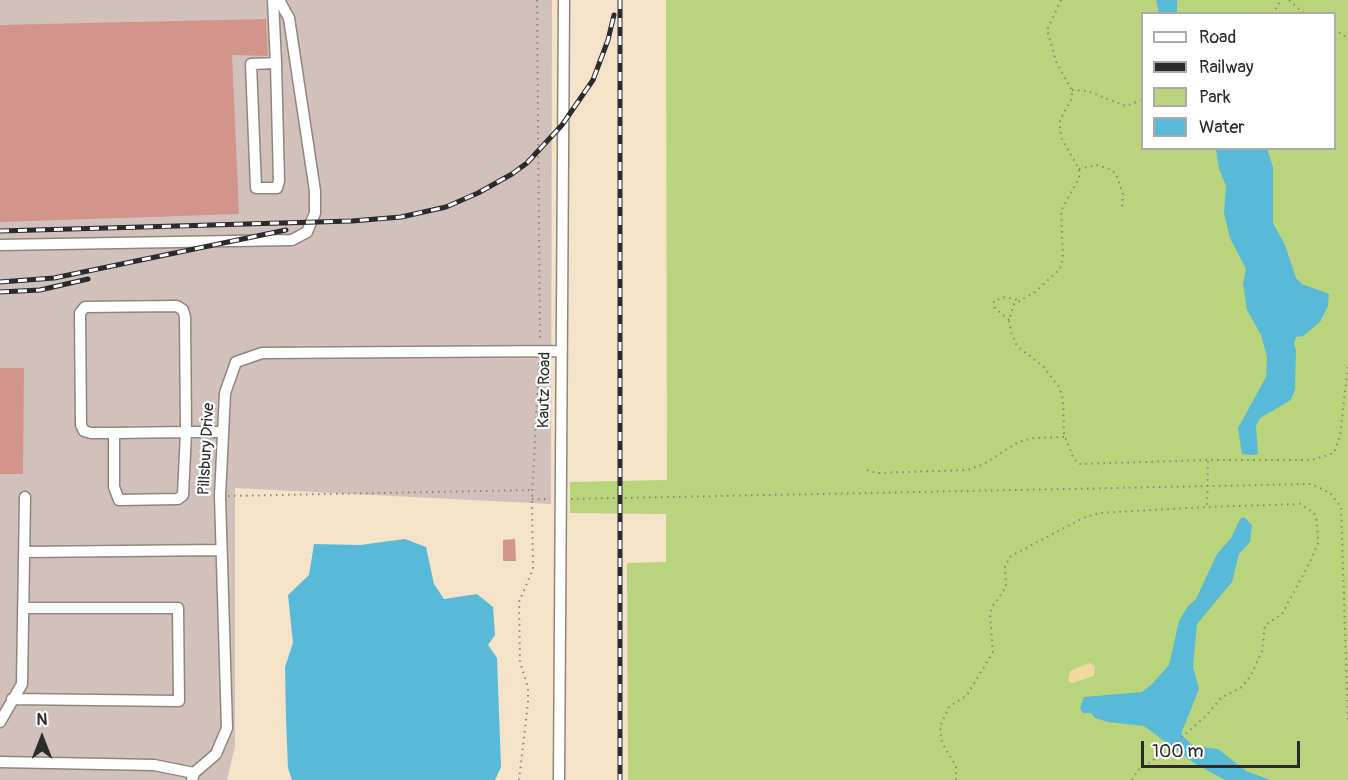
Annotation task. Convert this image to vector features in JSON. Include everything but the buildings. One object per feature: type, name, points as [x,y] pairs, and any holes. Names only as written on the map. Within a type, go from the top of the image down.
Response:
[{"type":"street","points":[[273,0],[276,63],[279,181],[277,188],[255,187],[250,64],[276,63]]},
{"type":"street","points":[[0,245],[283,240],[299,238],[307,232],[315,213],[315,191],[289,18],[279,0]]},
{"type":"street","name":"Kautz Road","points":[[559,780],[559,499],[564,0]]},
{"type":"street","points":[[114,433],[114,487],[119,500],[178,499],[183,495],[186,432],[183,310],[177,306],[85,307],[80,313],[81,424],[84,430],[91,433],[186,432],[223,432]]},
{"type":"street","name":"Pillsbury Drive","points":[[193,777],[216,754],[227,728],[220,496],[225,393],[236,362],[262,353],[561,351]]},
{"type":"street","points":[[0,722],[22,684],[25,497]]},
{"type":"street","points":[[24,552],[222,550]]},
{"type":"street","points":[[12,699],[179,701],[178,608],[23,608]]},
{"type":"street","points":[[0,762],[154,765],[193,777]]},
{"type":"path","points":[[519,780],[528,687],[520,662],[519,616],[521,594],[533,569],[532,499],[540,351],[537,0]]},
{"type":"path","points":[[1061,0],[1047,30],[1057,64],[1071,90],[1071,98],[1060,120],[1060,129],[1062,139],[1079,170],[1077,184],[1062,211],[1063,258],[1059,269],[1035,292],[1018,300],[1010,311],[1009,320],[1017,346],[1043,366],[1059,387],[1063,399],[1062,422],[1065,437],[1074,459],[1087,466],[1208,460],[1312,460],[1334,453],[1340,435],[1348,366]]},
{"type":"path","points":[[1289,0],[1303,12]]},
{"type":"path","points":[[1071,90],[1087,91],[1126,106],[1141,101]]},
{"type":"path","points":[[1079,170],[1096,165],[1110,169],[1116,174],[1123,194],[1122,207]]},
{"type":"path","points":[[1009,320],[994,307],[994,301],[1005,297],[1018,300]]},
{"type":"path","points":[[867,470],[877,473],[967,470],[984,464],[1018,442],[1034,438],[1065,437]]},
{"type":"path","points":[[1207,507],[1208,460]]},
{"type":"path","points":[[532,499],[1298,482],[1311,484],[1330,493],[1341,507],[1348,723]]},
{"type":"path","points":[[220,496],[533,490]]},
{"type":"path","points":[[956,780],[956,766],[942,744],[940,726],[949,707],[967,695],[993,652],[990,615],[992,607],[1006,587],[1005,566],[1011,556],[1083,518],[1099,513],[1300,504],[1314,513],[1318,543],[1311,562],[1282,614],[1265,625],[1262,651],[1251,675],[1242,687],[1221,699],[1164,753],[1142,766],[1132,780]]},
{"type":"shaded area","points":[[0,0],[552,0],[551,504],[235,488],[235,746],[227,780],[0,780]]},
{"type":"green space","points":[[666,0],[1348,0],[1348,780],[628,780],[627,563],[666,562],[666,514],[570,513],[570,482],[667,480]]},
{"type":"sand","points":[[1089,663],[1095,666],[1094,676],[1072,683],[1068,681],[1070,671]]},
{"type":"water","points":[[1156,0],[1177,0],[1177,12],[1159,12]]},
{"type":"water","points":[[1216,150],[1267,150],[1273,167],[1273,223],[1285,245],[1296,278],[1302,284],[1329,294],[1328,306],[1320,322],[1303,336],[1296,337],[1294,344],[1296,350],[1295,389],[1291,400],[1260,418],[1256,426],[1258,454],[1252,455],[1242,454],[1238,428],[1266,377],[1267,357],[1261,335],[1247,310],[1243,284],[1246,269],[1230,238],[1224,213],[1226,186],[1219,169]]},
{"type":"water","points":[[1244,517],[1252,525],[1250,542],[1239,554],[1232,582],[1197,624],[1193,667],[1199,689],[1181,734],[1193,746],[1218,749],[1246,771],[1271,780],[1225,780],[1194,763],[1144,726],[1108,722],[1095,718],[1091,713],[1083,713],[1080,708],[1084,697],[1142,692],[1169,665],[1179,621],[1188,606],[1196,599],[1217,554],[1231,538],[1240,519]]},
{"type":"water","points":[[405,539],[426,547],[434,584],[444,599],[477,594],[493,607],[495,635],[488,645],[497,658],[501,767],[495,780],[292,780],[288,768],[286,719],[285,667],[293,643],[288,595],[309,575],[314,544],[360,545]]},
{"type":"railway","points":[[620,0],[620,780]]},
{"type":"railway","points":[[0,231],[352,221],[401,217],[446,207],[512,174],[527,163],[562,125],[593,80],[608,40],[614,15]]},
{"type":"railway","points":[[0,282],[54,278],[286,230]]},
{"type":"railway","points":[[0,292],[40,290],[88,279]]}]
